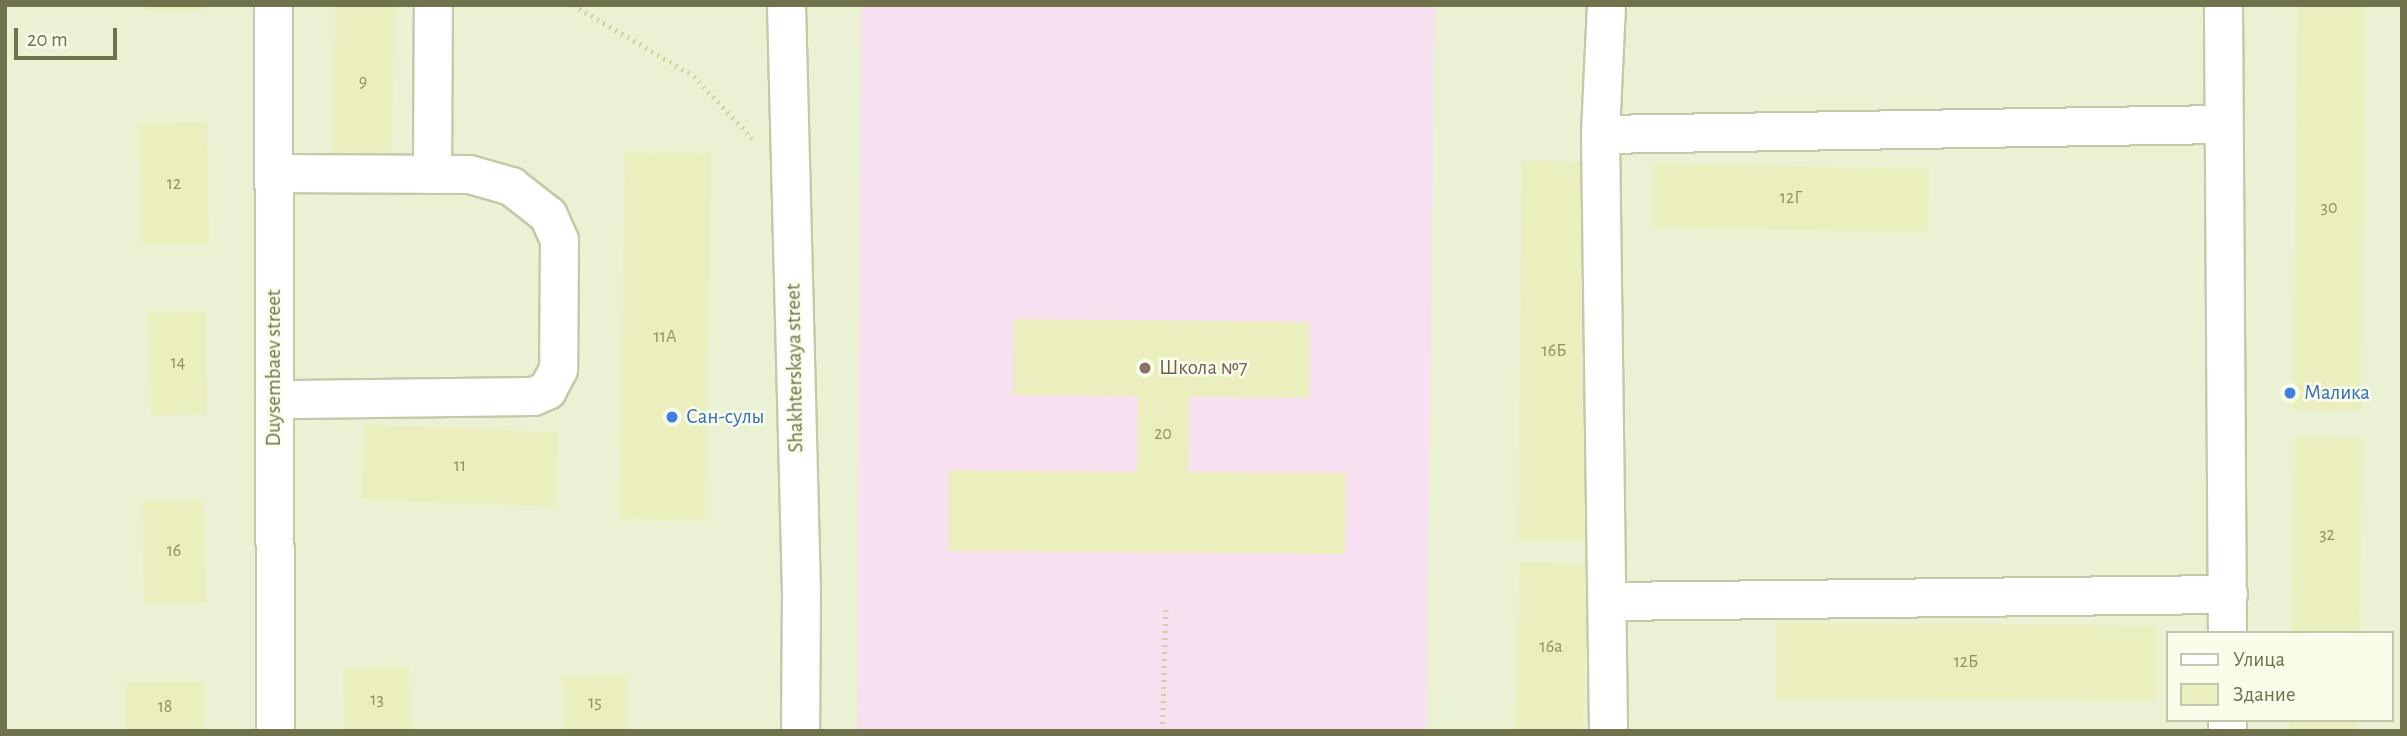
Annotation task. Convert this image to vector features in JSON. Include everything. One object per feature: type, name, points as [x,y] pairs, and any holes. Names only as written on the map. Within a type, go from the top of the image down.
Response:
[{"type":"street","name":"Duysembaev street","points":[[273,5],[275,731]]},
{"type":"street","points":[[432,174],[433,5]]},
{"type":"street","name":"Shakhterskaya street","points":[[786,5],[801,594],[800,731]]},
{"type":"street","points":[[1606,5],[1600,134],[1608,731]]},
{"type":"street","points":[[2223,5],[2227,631]]},
{"type":"street","points":[[1600,134],[2223,124]]},
{"type":"street","points":[[274,173],[469,174],[511,186],[548,215],[559,253],[558,369],[547,390],[533,396],[274,399]]},
{"type":"street","points":[[1608,601],[2228,594]]},
{"type":"path","points":[[573,5],[694,76],[790,183]]},
{"type":"path","points":[[1162,731],[1166,607]]},
{"type":"shaded area","points":[[5,5],[2402,5],[2402,731],[5,731]]},
{"type":"shaded area","name":"Школа №7","points":[[861,5],[1435,5],[1426,731],[857,731]]},
{"type":"building","points":[[146,5],[204,5],[204,11],[146,11]]},
{"type":"building","points":[[335,5],[395,5],[391,160],[332,158]]},
{"type":"building","points":[[2298,5],[2365,5],[2361,411],[2293,410]]},
{"type":"building","points":[[207,122],[209,244],[142,244],[139,124]]},
{"type":"building","points":[[625,152],[711,154],[705,521],[619,519]]},
{"type":"building","points":[[1522,161],[1591,162],[1586,541],[1518,541]]},
{"type":"building","points":[[1654,163],[1929,169],[1928,232],[1652,227]]},
{"type":"building","points":[[205,311],[207,414],[151,415],[149,312]]},
{"type":"building","points":[[1014,319],[1309,322],[1309,398],[1189,397],[1188,472],[1346,473],[1345,554],[949,551],[949,470],[1137,472],[1138,396],[1013,395]]},
{"type":"building","points":[[365,425],[558,432],[555,507],[362,499]]},
{"type":"building","points":[[2295,437],[2363,438],[2359,631],[2291,631]]},
{"type":"building","points":[[203,499],[206,603],[144,604],[142,500]]},
{"type":"building","points":[[1520,562],[1588,564],[1583,731],[1515,731]]},
{"type":"building","points":[[1776,623],[2157,626],[2156,701],[1776,699]]},
{"type":"building","points":[[409,668],[411,731],[344,731],[343,669]]},
{"type":"building","points":[[626,675],[627,731],[564,731],[563,676]]},
{"type":"building","points":[[203,682],[204,731],[126,731],[126,683]]},
{"type":"building","points":[[2289,722],[2357,722],[2357,731],[2289,731]]},
{"type":"place","name":"Школа №7","points":[[1145,368]]},
{"type":"place","name":"Малика","points":[[2290,393]]},
{"type":"place","name":"Сан-сулы","points":[[672,417]]}]
